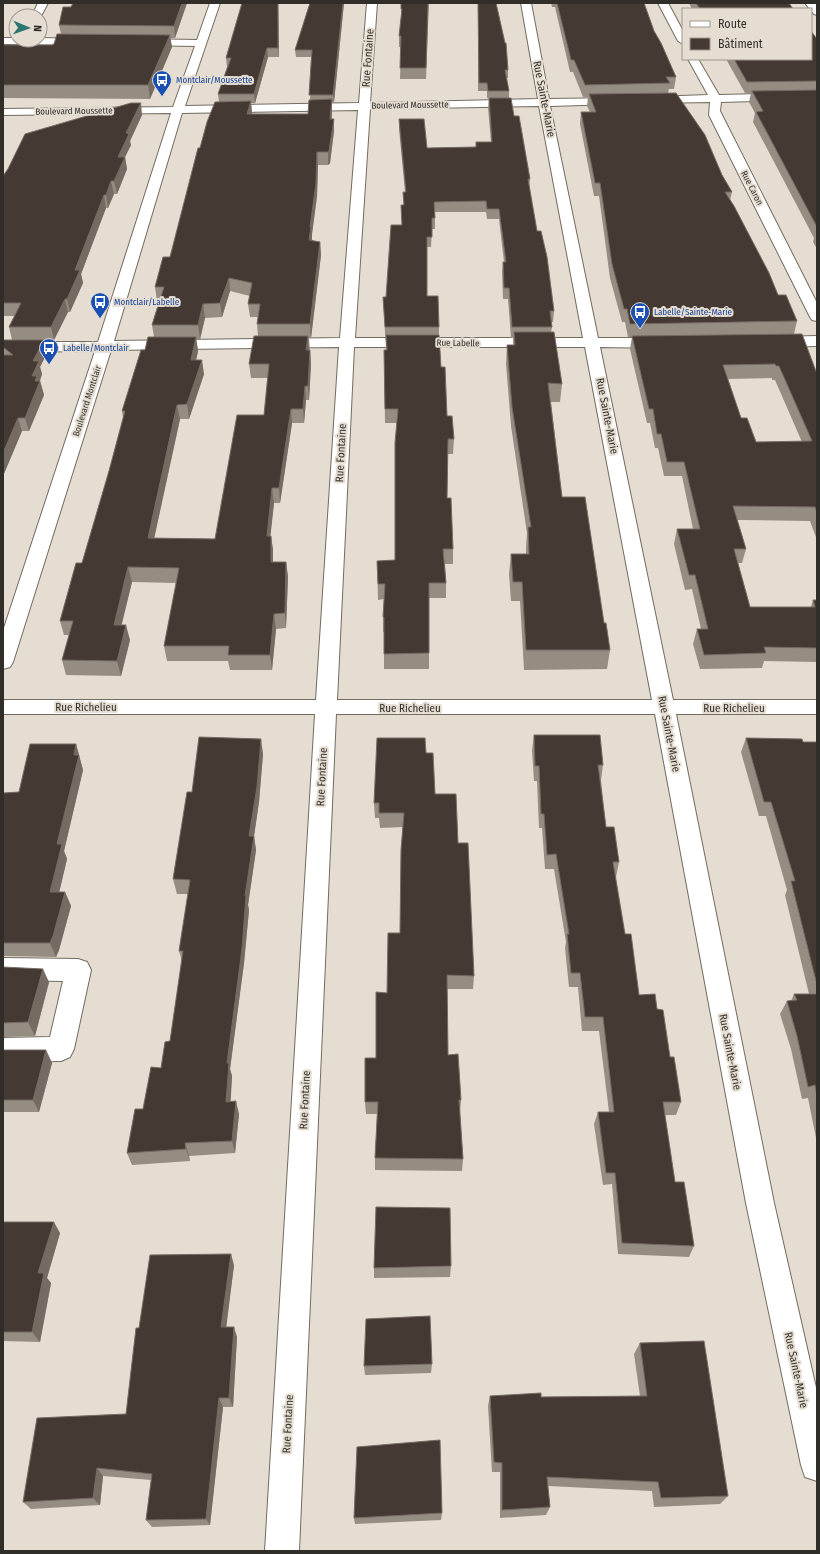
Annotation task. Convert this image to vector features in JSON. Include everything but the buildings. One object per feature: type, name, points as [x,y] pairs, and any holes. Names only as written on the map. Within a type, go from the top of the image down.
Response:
[{"type":"street","name":"Boulevard Montclair","points":[[3,662],[105,346],[176,115],[215,3]]},
{"type":"street","name":"Rue Fontaine","points":[[282,1551],[326,708],[347,342],[372,3]]},
{"type":"street","name":"Rue Sainte-Marie","points":[[526,3],[760,1203],[817,1465]]},
{"type":"street","points":[[663,3],[682,39]]},
{"type":"street","points":[[810,3],[817,12]]},
{"type":"street","points":[[48,41],[94,42]]},
{"type":"street","points":[[133,42],[202,43]]},
{"type":"street","name":"Rue Caron","points":[[693,60],[711,107],[817,317]]},
{"type":"street","points":[[711,107],[817,96]]},
{"type":"street","name":"Boulevard Moussette","points":[[3,112],[176,115],[364,115],[546,111],[629,100]]},
{"type":"street","points":[[644,100],[711,107],[727,111]]},
{"type":"street","name":"Boulevard Moussette","points":[[3,122],[176,115],[268,120]]},
{"type":"street","points":[[765,342],[817,341]]},
{"type":"street","name":"Rue Labelle","points":[[3,347],[82,348],[105,346],[347,342],[593,344],[673,343]]},
{"type":"street","name":"Rue Richelieu","points":[[3,707],[817,707]]},
{"type":"street","points":[[3,969],[78,970],[61,1049],[3,1050]]},
{"type":"place","name":"Montclair/Moussette","points":[[162,97]]},
{"type":"place","name":"Montclair/Labelle","points":[[100,319]]},
{"type":"place","name":"Labelle/Sainte-Marie","points":[[640,329]]},
{"type":"place","name":"Labelle/Montclair","points":[[49,365]]}]
